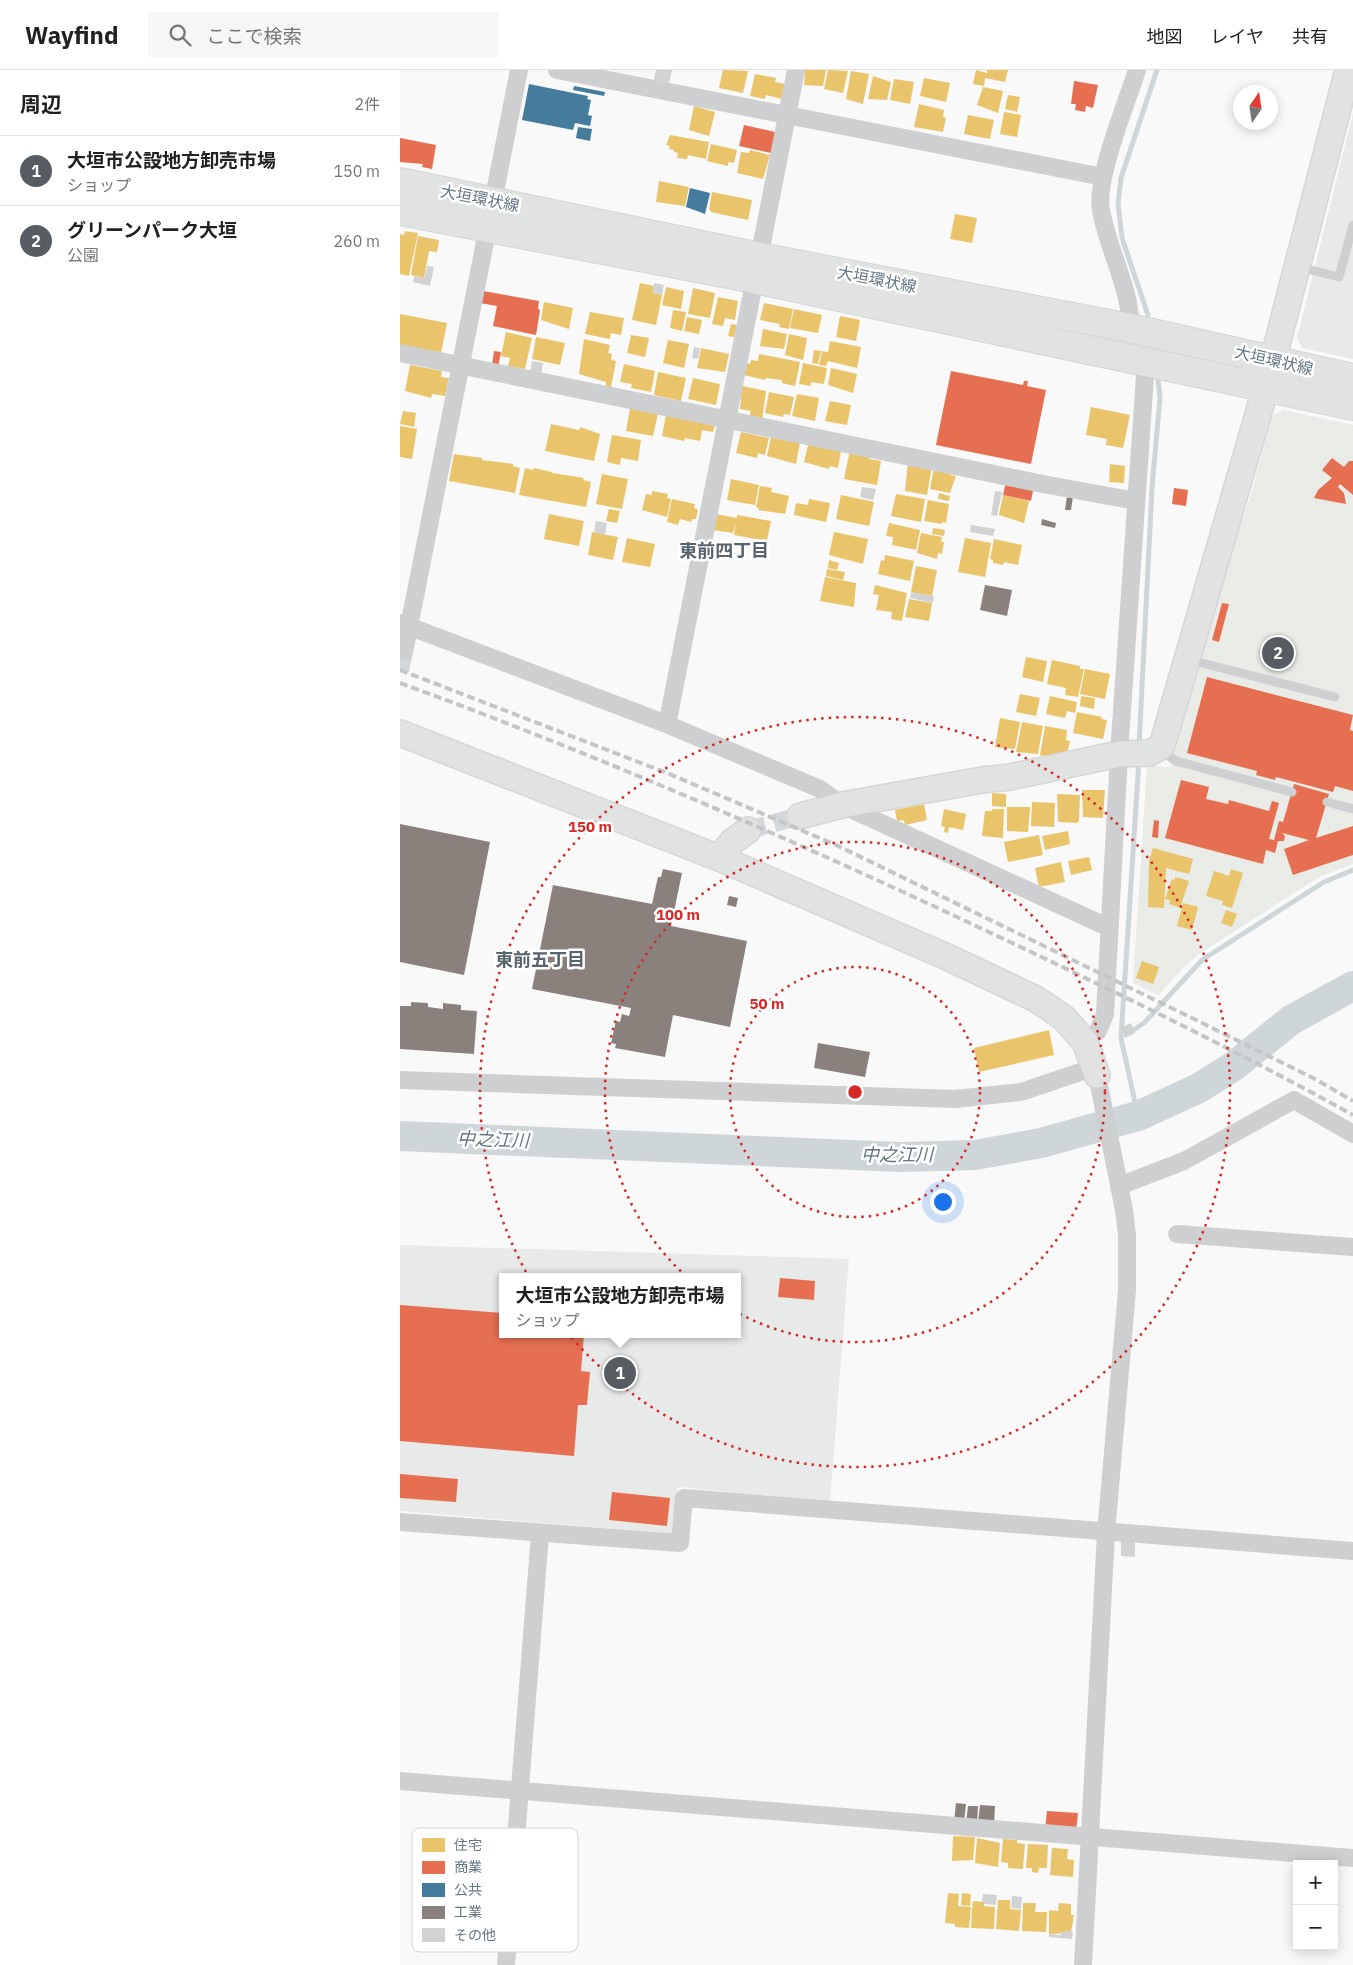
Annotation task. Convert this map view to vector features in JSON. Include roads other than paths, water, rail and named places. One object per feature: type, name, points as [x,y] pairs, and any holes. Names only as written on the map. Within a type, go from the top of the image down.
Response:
[{"type":"main road","name":"大垣環状線","points":[[400,182],[494,200],[757,268],[1146,361],[1353,406]]},
{"type":"main road","name":"大垣環状線","points":[[400,211],[487,229],[757,268],[1130,328],[1353,378]]},
{"type":"street","points":[[404,652],[405,626],[494,200],[519,70]]},
{"type":"street","points":[[557,70],[1103,178]]},
{"type":"street","points":[[664,722],[669,715],[796,70]]},
{"type":"street","points":[[1130,328],[1131,311],[1110,249],[1100,208],[1103,178],[1137,70]]},
{"type":"street","points":[[800,816],[842,805],[982,780],[1010,777],[1162,746],[1266,387],[1296,266],[1349,77]]},
{"type":"street","points":[[400,354],[1043,484],[1136,501]]},
{"type":"street","points":[[1085,1042],[1098,1031],[1105,1014],[1109,925],[1139,752],[1136,501],[1146,361]]},
{"type":"street","points":[[405,626],[664,722],[820,789],[842,805],[1092,920],[1109,925]]},
{"type":"street","points":[[400,733],[719,858],[920,945],[1036,999],[1064,1018],[1085,1042],[1096,1071],[1124,1210],[1127,1290],[1106,1533],[1083,1965]]},
{"type":"street","points":[[719,858],[732,842],[748,830]]},
{"type":"street","points":[[400,1080],[956,1099],[1021,1092],[1096,1071]]},
{"type":"street","points":[[1118,1178],[1184,1161],[1294,1100],[1353,1134]]},
{"type":"street","points":[[1177,1234],[1353,1247]]},
{"type":"street","points":[[400,1522],[680,1543],[684,1498],[1353,1552]]},
{"type":"street","points":[[518,1828],[540,1534]]},
{"type":"street","points":[[400,1781],[1353,1858]]},
{"type":"street","points":[[506,1965],[507,1952]]},
{"type":"lane","points":[[1296,266],[1339,277],[1353,225]]},
{"type":"lane","points":[[1188,659],[1335,697]]},
{"type":"lane","points":[[1139,752],[1292,792]]},
{"type":"lane","points":[[1327,802],[1353,809]]},
{"type":"waterway","points":[[1148,315],[1122,238],[1118,204],[1121,178],[1157,70]]},
{"type":"waterway","points":[[1139,746],[1152,488],[1160,397],[1158,380]]},
{"type":"waterway","points":[[1138,1116],[1121,1038],[1139,760]]},
{"type":"waterway","points":[[1129,1033],[1144,1023],[1202,960],[1324,882],[1353,870]]},
{"type":"waterway","name":"中之江川","points":[[400,1136],[900,1157],[975,1155],[1041,1143],[1138,1116],[1199,1088],[1234,1066],[1291,1020],[1353,986]]},
{"type":"tunnel","points":[[400,670],[404,652]]},
{"type":"tunnel","points":[[748,830],[800,816]]},
{"type":"railway","points":[[400,670],[667,773],[836,845],[1188,1016],[1315,1079],[1353,1101]]},
{"type":"railway","points":[[400,683],[632,773],[860,872],[1140,1005],[1353,1115]]},
{"type":"place","name":"グリーンパーク大垣","points":[[1278,653]]},
{"type":"place","name":"大垣市公設地方卸売市場","points":[[620,1373]]},
{"type":"district","name":"東前四丁目","points":[[724,551]]},
{"type":"district","name":"東前五丁目","points":[[540,960]]}]
